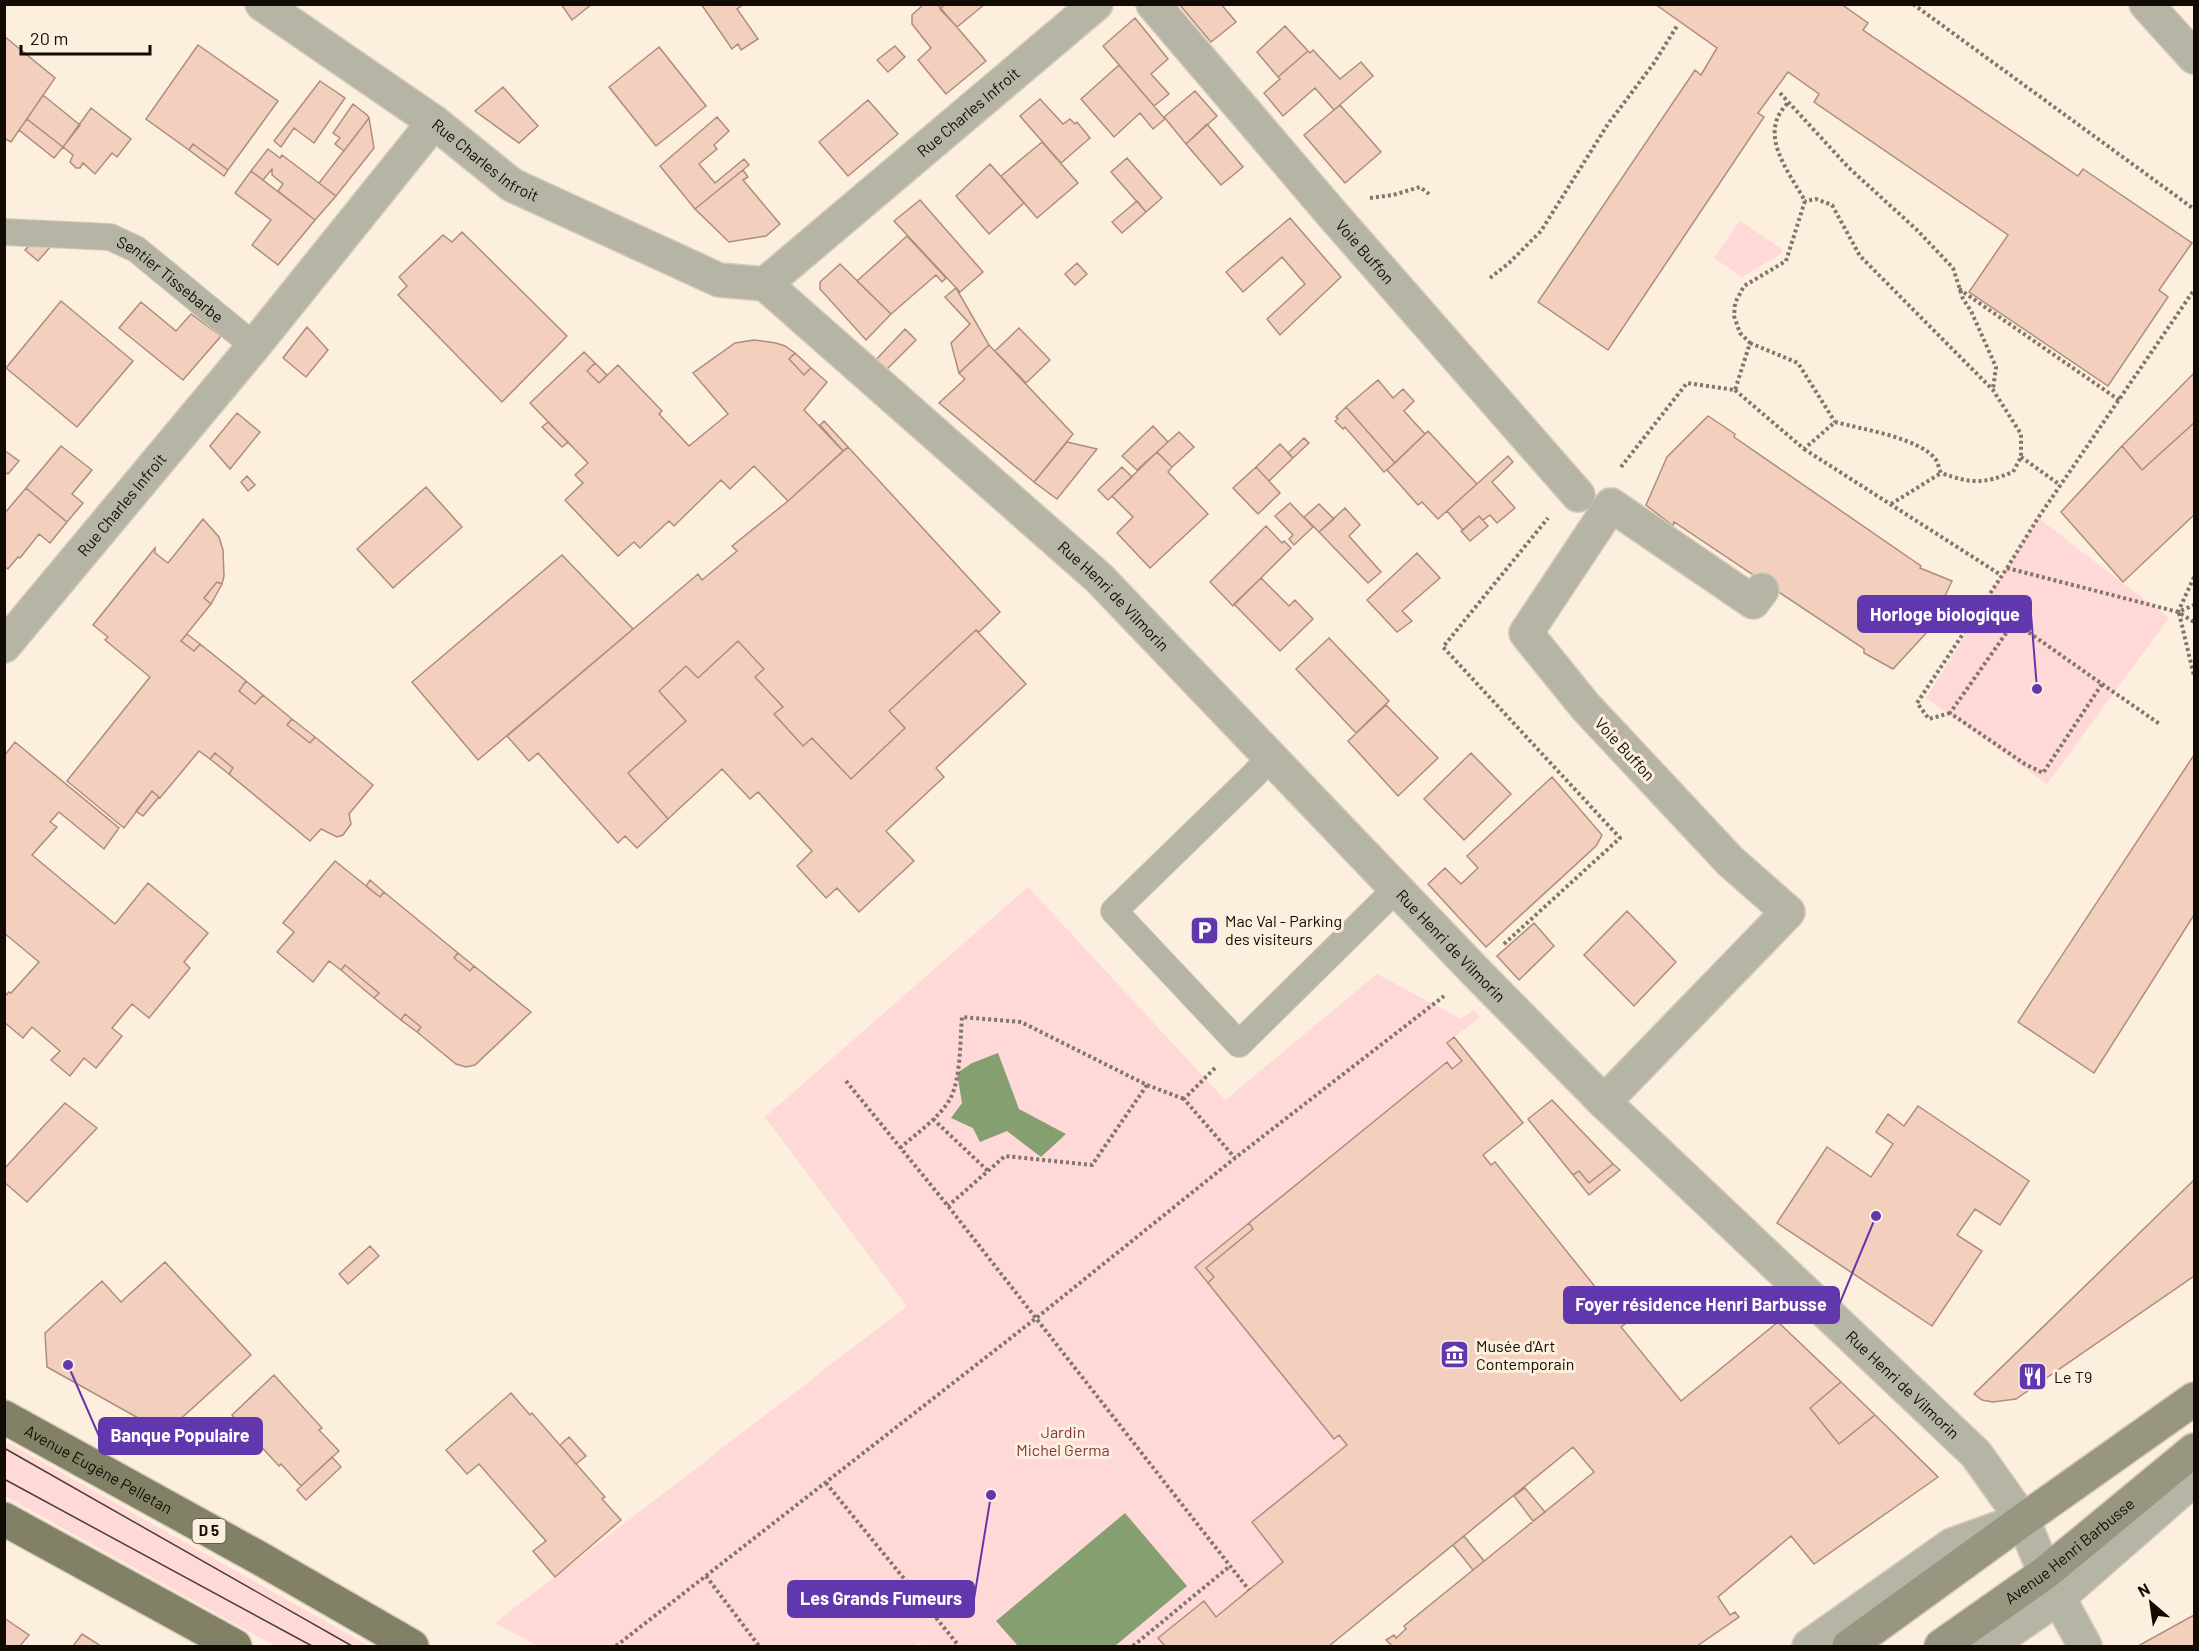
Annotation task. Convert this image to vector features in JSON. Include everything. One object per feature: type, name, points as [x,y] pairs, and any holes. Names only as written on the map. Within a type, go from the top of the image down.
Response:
[{"type":"main road","points":[[1848,1647],[2194,1400]]},
{"type":"main road","name":"Avenue Eugène Pelletan","points":[[4,1417],[261,1559],[412,1647]]},
{"type":"main road","name":"Avenue Henri Barbusse","points":[[1941,1647],[2052,1585],[2194,1450]]},
{"type":"main road","points":[[4,1519],[235,1647]]},
{"type":"street","points":[[262,4],[434,122]]},
{"type":"street","name":"Rue Charles Infroit","points":[[4,646],[254,346],[434,122],[512,185],[719,280],[765,284],[1096,4]]},
{"type":"street","name":"Voie Buffon","points":[[1154,4],[1332,214],[1575,492]]},
{"type":"street","points":[[2146,4],[2194,57]]},
{"type":"street","name":"Rue Henri de Vilmorin","points":[[765,284],[1099,578],[1475,971],[1604,1101],[1976,1454],[2023,1520],[2052,1585],[2085,1647]]},
{"type":"street","points":[[1602,518],[1611,505],[1753,602],[1762,590]]},
{"type":"street","name":"Voie Buffon","points":[[1602,518],[1526,633],[1585,706],[1730,861],[1788,912],[1604,1101]]},
{"type":"street","name":"Avenue Henri Barbusse","points":[[1988,1647],[2052,1585],[2194,1479]]},
{"type":"street","points":[[1809,1647],[1952,1545],[2023,1520]]},
{"type":"lane","name":"Sentier Tissebarbe","points":[[4,232],[110,237],[136,249],[254,346]]},
{"type":"lane","points":[[1270,758],[1114,911],[1239,1044],[1396,888]]},
{"type":"path","points":[[1913,4],[2194,209]]},
{"type":"path","points":[[1490,278],[1509,263],[1541,231],[1608,124],[1654,63],[1677,26]]},
{"type":"path","points":[[1780,93],[1849,168],[1917,230],[1953,268],[1959,288],[1996,368],[1993,390]]},
{"type":"path","points":[[1789,102],[1780,110],[1775,120],[1774,137],[1778,153],[1805,201],[1786,261],[1744,286],[1735,303],[1734,316],[1740,333],[1750,343],[1798,363],[1835,422],[1903,439],[1923,448],[1936,459],[1941,473]]},
{"type":"path","points":[[1332,214],[1346,201],[1393,195],[1420,187],[1429,194]]},
{"type":"path","points":[[1805,201],[1816,199],[1832,205],[1860,256],[1993,390],[2021,434],[2021,457],[2013,472],[1989,481],[1966,482],[1941,473]]},
{"type":"path","points":[[1959,288],[2119,400]]},
{"type":"path","points":[[2161,725],[2014,622],[1950,713],[1929,719],[1917,703],[2060,485],[2194,290]]},
{"type":"path","points":[[1735,390],[1750,343]]},
{"type":"path","points":[[1602,518],[1594,501],[1687,383],[1735,390],[1804,449],[2001,575]]},
{"type":"path","points":[[1804,449],[1835,422]]},
{"type":"path","points":[[2021,457],[2060,485]]},
{"type":"path","points":[[1891,504],[1941,473]]},
{"type":"path","points":[[1475,971],[1620,838],[1443,647],[1575,492]]},
{"type":"path","points":[[2007,568],[2178,612],[2194,621]]},
{"type":"path","points":[[2194,577],[2178,612],[2194,676]]},
{"type":"path","points":[[2178,612],[2194,605]]},
{"type":"path","points":[[1950,713],[2025,764],[2043,773],[2102,684]]},
{"type":"path","points":[[616,1647],[1438,1000]]},
{"type":"path","points":[[900,1148],[933,1119],[950,1098],[957,1073],[962,1017],[1021,1022],[1147,1085],[1184,1100],[1235,1158]]},
{"type":"path","points":[[1184,1100],[1239,1044]]},
{"type":"path","points":[[846,1081],[948,1206],[1249,1590]]},
{"type":"path","points":[[948,1206],[1005,1156],[1092,1165],[1147,1085]]},
{"type":"path","points":[[933,1119],[988,1171]]},
{"type":"path","points":[[826,1483],[959,1647]]},
{"type":"path","points":[[1133,1647],[1230,1566]]},
{"type":"path","points":[[706,1576],[759,1647]]},
{"type":"green space","points":[[1740,221],[1783,250],[1781,254],[1742,277],[1714,258]]},
{"type":"green space","points":[[2038,518],[2169,618],[2047,784],[1926,698]]},
{"type":"green space","name":"Jardin Michel Germa","points":[[1028,887],[1225,1100],[1377,974],[1461,1019],[1474,1010],[1480,1018],[1447,1042],[1462,1061],[1452,1069],[1446,1063],[1195,1267],[1334,1439],[1339,1435],[1347,1445],[1252,1522],[1283,1562],[1216,1617],[1203,1602],[1158,1638],[1165,1646],[922,1646],[920,1643],[915,1646],[538,1646],[495,1623],[907,1306],[765,1117]]},
{"type":"green space","points":[[5,1441],[369,1646],[275,1646],[5,1496]]},
{"type":"shaded area","points":[[998,1053],[1019,1109],[1066,1134],[1041,1157],[1007,1131],[980,1142],[973,1128],[951,1118],[962,1103],[957,1073],[972,1063]]},
{"type":"shaded area","points":[[1125,1513],[1187,1586],[1115,1646],[1018,1646],[996,1621]]},
{"type":"building","points":[[561,4],[592,4],[572,20]]},
{"type":"building","points":[[701,4],[744,4],[737,9],[758,39],[741,50],[738,44],[732,49]]},
{"type":"building","points":[[924,4],[937,4],[986,61],[946,94],[918,60],[931,48],[912,24],[912,15]]},
{"type":"building","points":[[945,4],[985,4],[957,27],[940,9]]},
{"type":"building","points":[[1179,4],[1221,4],[1236,22],[1211,42]]},
{"type":"building","points":[[1655,4],[1841,4],[1868,23],[1863,30],[2078,176],[2083,169],[2192,243],[2159,290],[2168,297],[2108,386],[1969,292],[2008,235],[1814,102],[1819,94],[1788,72],[1758,113],[1764,117],[1608,350],[1538,302],[1695,70],[1701,75],[1717,48]]},
{"type":"building","points":[[1135,18],[1168,59],[1151,74],[1169,94],[1154,106],[1103,46]]},
{"type":"building","points":[[1285,26],[1308,51],[1278,77],[1257,52]]},
{"type":"building","points":[[4,36],[55,78],[11,142],[4,138]]},
{"type":"building","points":[[198,45],[278,101],[228,170],[193,144],[189,150],[146,119]]},
{"type":"building","points":[[895,46],[905,57],[888,72],[877,60]]},
{"type":"building","points":[[659,47],[706,106],[656,146],[609,87]]},
{"type":"building","points":[[1313,50],[1340,79],[1361,62],[1373,76],[1334,110],[1315,88],[1283,116],[1264,93],[1280,79],[1278,77],[1308,51],[1310,53]]},
{"type":"building","points":[[1119,65],[1165,119],[1153,129],[1140,113],[1114,137],[1081,99]]},
{"type":"building","points":[[320,81],[345,98],[314,143],[294,128],[281,147],[274,141]]},
{"type":"building","points":[[503,87],[538,126],[519,143],[475,111]]},
{"type":"building","points":[[1195,91],[1217,116],[1186,144],[1164,117]]},
{"type":"building","points":[[43,95],[80,125],[63,147],[27,119]]},
{"type":"building","points":[[1040,99],[1063,124],[1070,119],[1075,124],[1077,122],[1090,138],[1061,163],[1020,116]]},
{"type":"building","points":[[868,100],[898,134],[848,176],[819,142]]},
{"type":"building","points":[[353,104],[369,118],[344,151],[335,144],[340,138],[333,133]]},
{"type":"building","points":[[1340,105],[1381,152],[1345,183],[1304,135]]},
{"type":"building","points":[[91,108],[131,139],[117,157],[112,153],[95,174],[83,163],[80,168],[76,168],[70,162],[73,155],[63,147]]},
{"type":"building","points":[[717,117],[729,131],[714,145],[717,149],[699,164],[715,183],[744,159],[749,165],[695,209],[660,166]]},
{"type":"building","points":[[369,118],[374,148],[336,196],[319,183]]},
{"type":"building","points":[[27,119],[63,147],[54,158],[19,130]]},
{"type":"building","points":[[1207,124],[1243,167],[1221,185],[1186,144]]},
{"type":"building","points":[[1042,142],[1078,183],[1037,218],[1001,176]]},
{"type":"building","points":[[193,144],[228,170],[224,176],[189,150]]},
{"type":"building","points":[[268,149],[280,158],[282,155],[336,196],[315,220],[278,191],[283,184],[272,175],[272,169],[263,180],[251,171]]},
{"type":"building","points":[[1127,158],[1162,198],[1146,212],[1111,172]]},
{"type":"building","points":[[990,164],[1024,203],[989,234],[956,196]]},
{"type":"building","points":[[743,170],[748,177],[743,180],[780,224],[766,236],[729,242],[695,209]]},
{"type":"building","points":[[251,171],[315,220],[278,265],[252,245],[271,220],[235,193]]},
{"type":"building","points":[[920,200],[983,272],[960,292],[894,221]]},
{"type":"building","points":[[1137,201],[1146,212],[1122,233],[1112,222]]},
{"type":"building","points":[[1290,218],[1341,277],[1280,335],[1267,319],[1305,284],[1282,257],[1243,292],[1226,272]]},
{"type":"building","points":[[462,232],[567,336],[502,402],[398,295],[407,286],[399,277],[443,235],[452,242]]},
{"type":"building","points":[[907,236],[946,278],[942,282],[936,275],[891,314],[857,281]]},
{"type":"building","points":[[31,244],[51,246],[38,261],[25,250]]},
{"type":"building","points":[[1077,263],[1087,274],[1075,285],[1065,274]]},
{"type":"building","points":[[840,264],[891,314],[866,340],[820,289],[820,282]]},
{"type":"building","points":[[956,288],[989,345],[959,373],[951,343],[970,324],[945,297]]},
{"type":"building","points":[[61,301],[133,361],[77,427],[6,368]]},
{"type":"building","points":[[141,302],[176,331],[191,314],[221,336],[183,380],[119,328]]},
{"type":"building","points":[[307,327],[328,350],[306,377],[283,358]]},
{"type":"building","points":[[1019,328],[1050,360],[1026,383],[995,351]]},
{"type":"building","points":[[905,329],[916,340],[883,373],[872,364]]},
{"type":"building","points":[[754,340],[785,346],[795,353],[789,359],[804,375],[811,368],[827,382],[804,410],[843,451],[788,501],[754,466],[730,489],[721,480],[674,526],[669,521],[640,548],[634,542],[618,556],[565,500],[583,483],[575,475],[588,463],[530,403],[584,352],[595,363],[587,371],[599,383],[618,365],[662,411],[659,414],[689,446],[728,414],[693,373],[735,343]]},
{"type":"building","points":[[989,345],[1073,434],[1034,482],[939,403],[965,379],[959,373]]},
{"type":"building","points":[[795,353],[811,368],[804,375],[789,359]]},
{"type":"building","points":[[595,363],[607,375],[599,383],[587,371]]},
{"type":"building","points":[[2194,373],[2194,423],[2142,470],[2122,446]]},
{"type":"building","points":[[1378,380],[1393,398],[1403,389],[1414,401],[1404,411],[1425,434],[1395,463],[1346,407]]},
{"type":"building","points":[[1346,407],[1395,463],[1384,472],[1345,427],[1343,429],[1335,421]]},
{"type":"building","points":[[237,413],[260,432],[230,469],[210,446]]},
{"type":"building","points":[[1708,416],[1735,434],[1734,437],[1921,566],[1920,568],[1952,581],[1929,630],[1893,669],[1864,653],[1864,649],[1674,522],[1673,526],[1646,505],[1667,457]]},
{"type":"building","points":[[824,421],[848,447],[843,451],[820,425]]},
{"type":"building","points":[[548,422],[568,442],[562,447],[542,427]]},
{"type":"building","points":[[2194,423],[2194,515],[2123,582],[2061,512],[2122,446],[2142,470]]},
{"type":"building","points":[[1153,426],[1168,442],[1137,470],[1122,456]]},
{"type":"building","points":[[1428,431],[1477,484],[1438,519],[1422,502],[1418,505],[1387,470]]},
{"type":"building","points":[[1179,432],[1194,447],[1172,467],[1157,452]]},
{"type":"building","points":[[1304,438],[1309,443],[1293,458],[1288,453]]},
{"type":"building","points":[[1067,442],[1097,449],[1057,499],[1034,482]]},
{"type":"building","points":[[1280,444],[1293,458],[1269,481],[1256,467]]},
{"type":"building","points":[[61,446],[92,470],[72,494],[83,503],[67,522],[26,488]]},
{"type":"building","points":[[848,447],[1000,612],[979,632],[976,630],[889,711],[905,728],[851,779],[812,738],[803,746],[774,714],[783,707],[755,677],[764,669],[738,641],[698,678],[686,666],[659,691],[686,721],[628,773],[668,819],[637,848],[625,836],[618,843],[538,753],[529,761],[507,736],[698,574],[702,580],[737,551],[732,546],[788,501]]},
{"type":"building","points":[[4,450],[19,461],[8,474],[4,471]]},
{"type":"building","points":[[1157,452],[1172,467],[1168,472],[1208,514],[1150,568],[1117,533],[1133,517],[1112,496]]},
{"type":"building","points":[[1508,456],[1513,462],[1492,482],[1515,508],[1497,523],[1490,515],[1483,520],[1479,516],[1463,530],[1447,511]]},
{"type":"building","points":[[1122,467],[1132,477],[1108,500],[1098,490]]},
{"type":"building","points":[[1256,467],[1280,493],[1258,514],[1233,488]]},
{"type":"building","points":[[247,476],[255,485],[248,491],[241,482]]},
{"type":"building","points":[[426,487],[462,527],[393,588],[357,549]]},
{"type":"building","points":[[26,488],[67,522],[50,543],[39,534],[8,569],[4,566],[4,514]]},
{"type":"building","points":[[1290,503],[1313,527],[1294,545],[1289,539],[1293,535],[1275,516]]},
{"type":"building","points":[[1319,504],[1334,519],[1319,532],[1304,517]]},
{"type":"building","points":[[1345,508],[1360,525],[1349,536],[1381,572],[1368,583],[1319,532]]},
{"type":"building","points":[[1479,516],[1488,526],[1470,541],[1461,531]]},
{"type":"building","points":[[203,519],[219,537],[223,550],[224,576],[222,584],[217,582],[204,598],[211,604],[181,641],[194,651],[200,644],[246,681],[239,691],[255,704],[263,695],[292,719],[287,725],[310,743],[315,737],[373,785],[349,814],[351,824],[343,835],[337,837],[321,829],[310,841],[229,774],[233,768],[215,753],[210,759],[199,751],[160,798],[152,791],[124,828],[67,781],[150,677],[105,640],[108,637],[93,625],[155,548],[155,553],[168,563]]},
{"type":"building","points":[[1266,526],[1282,543],[1284,541],[1291,548],[1233,606],[1210,582]]},
{"type":"building","points":[[1417,553],[1440,578],[1402,611],[1412,621],[1397,632],[1367,600]]},
{"type":"building","points":[[562,555],[633,629],[478,760],[412,682]]},
{"type":"building","points":[[1261,578],[1289,606],[1295,600],[1313,619],[1280,651],[1234,604]]},
{"type":"building","points":[[217,582],[222,584],[211,604],[204,598]]},
{"type":"building","points":[[976,630],[1026,684],[936,768],[944,777],[886,831],[914,861],[859,912],[837,888],[826,898],[797,866],[812,851],[758,792],[750,799],[722,769],[668,819],[628,773],[686,721],[659,691],[686,666],[698,678],[738,641],[764,669],[755,677],[783,707],[774,714],[803,746],[812,738],[851,779],[905,728],[889,711]]},
{"type":"building","points":[[187,634],[200,644],[194,651],[181,641]]},
{"type":"building","points":[[1329,638],[1389,701],[1356,733],[1296,669]]},
{"type":"building","points":[[246,681],[263,695],[255,704],[239,691]]},
{"type":"building","points":[[1386,705],[1438,758],[1398,796],[1348,741]]},
{"type":"building","points":[[292,719],[315,737],[310,743],[287,725]]},
{"type":"building","points":[[15,742],[119,828],[104,849],[59,812],[50,822],[57,827],[32,855],[115,924],[148,883],[208,933],[184,962],[190,968],[149,1018],[132,1004],[112,1028],[122,1036],[96,1068],[84,1058],[70,1076],[51,1060],[60,1051],[32,1027],[23,1038],[4,1022],[4,997],[9,992],[11,993],[39,962],[4,933],[4,756]]},
{"type":"building","points":[[215,753],[233,768],[229,774],[210,759]]},
{"type":"building","points":[[1471,753],[1511,794],[1464,840],[1424,799]]},
{"type":"building","points":[[2194,755],[2194,915],[2094,1073],[2018,1022]]},
{"type":"building","points":[[1552,777],[1602,835],[1596,846],[1486,947],[1428,884],[1445,868],[1461,884],[1478,868],[1467,856]]},
{"type":"building","points":[[152,791],[159,797],[143,816],[136,811]]},
{"type":"building","points":[[335,861],[380,897],[384,892],[458,953],[454,958],[470,971],[474,966],[531,1012],[475,1065],[466,1067],[456,1064],[417,1032],[421,1027],[405,1014],[401,1020],[374,998],[379,993],[345,965],[341,970],[329,961],[313,982],[277,952],[294,932],[283,923]]},
{"type":"building","points":[[370,880],[384,892],[380,897],[366,886]]},
{"type":"building","points":[[1627,911],[1676,962],[1634,1006],[1584,955]]},
{"type":"building","points":[[1534,923],[1554,946],[1519,980],[1497,956]]},
{"type":"building","points":[[458,953],[474,966],[470,971],[454,958]]},
{"type":"building","points":[[345,965],[379,993],[374,998],[341,970]]},
{"type":"building","points":[[405,1014],[421,1027],[417,1032],[401,1020]]},
{"type":"building","name":"Musée d'Art Contemporain","points":[[1454,1037],[1523,1123],[1483,1155],[1491,1165],[1495,1162],[1625,1324],[1621,1327],[1681,1401],[1778,1322],[1841,1382],[1810,1408],[1839,1444],[1875,1415],[1938,1477],[1814,1564],[1791,1536],[1718,1597],[1730,1615],[1735,1612],[1739,1617],[1697,1646],[1392,1646],[1386,1640],[1394,1635],[1396,1638],[1406,1629],[1404,1626],[1594,1472],[1573,1447],[1329,1646],[1165,1646],[1158,1638],[1204,1601],[1216,1617],[1283,1562],[1252,1522],[1347,1445],[1339,1435],[1334,1439],[1208,1283],[1214,1277],[1206,1268],[1253,1229],[1249,1223],[1447,1062],[1452,1069],[1462,1061],[1447,1043]]},
{"type":"building","points":[[1552,1100],[1613,1164],[1589,1183],[1579,1171],[1573,1175],[1528,1119]]},
{"type":"building","points":[[65,1103],[97,1128],[27,1202],[4,1182],[4,1169]]},
{"type":"building","points":[[1918,1106],[2029,1181],[2000,1225],[1975,1209],[1957,1235],[1982,1251],[1932,1326],[1777,1223],[1827,1147],[1871,1177],[1893,1144],[1876,1132],[1888,1114],[1904,1126]]},
{"type":"building","points":[[1613,1164],[1620,1170],[1589,1195],[1573,1175],[1579,1171],[1589,1183]]},
{"type":"building","points":[[2194,1180],[2194,1276],[2016,1399],[1993,1402],[1982,1400],[1974,1394]]},
{"type":"building","points":[[1249,1223],[1253,1229],[1206,1268],[1214,1277],[1208,1283],[1195,1267]]},
{"type":"building","points":[[370,1246],[379,1256],[348,1284],[339,1274]]},
{"type":"building","points":[[165,1262],[251,1355],[165,1433],[47,1367],[45,1333],[102,1281],[121,1302]]},
{"type":"building","points":[[274,1375],[322,1428],[319,1430],[339,1451],[301,1486],[281,1464],[279,1466],[232,1415]]},
{"type":"building","points":[[1841,1382],[1875,1415],[1839,1444],[1810,1408]]},
{"type":"building","points":[[511,1393],[530,1415],[532,1413],[605,1497],[602,1499],[621,1520],[555,1577],[533,1551],[546,1541],[479,1464],[467,1474],[446,1450]]},
{"type":"building","points":[[569,1437],[586,1456],[576,1464],[560,1445]]},
{"type":"building","points":[[332,1457],[341,1467],[306,1500],[297,1490]]},
{"type":"building","points":[[1525,1488],[1545,1512],[1533,1521],[1514,1496]]},
{"type":"building","points":[[1464,1536],[1484,1561],[1473,1570],[1453,1545]]},
{"type":"building","points":[[2194,1615],[2194,1646],[2138,1646]]},
{"type":"building","points":[[4,1618],[29,1635],[20,1646],[4,1646]]},
{"type":"building","points":[[82,1634],[101,1646],[73,1646]]},
{"type":"tram line","points":[[4,1448],[352,1646]]},
{"type":"tram line","points":[[4,1479],[312,1646]]},
{"type":"place","name":"Horloge biologique","points":[[2037,689]]},
{"type":"place","name":"Mac Val - Parking des visiteurs","points":[[1204,930]]},
{"type":"place","name":"Foyer résidence Henri Barbusse","points":[[1876,1216]]},
{"type":"place","name":"Musée d'Art Contemporain","points":[[1455,1355]]},
{"type":"place","name":"Banque Populaire","points":[[68,1365]]},
{"type":"place","name":"Le T9","points":[[2033,1377]]},
{"type":"place","name":"Les Grands Fumeurs","points":[[991,1495]]}]
